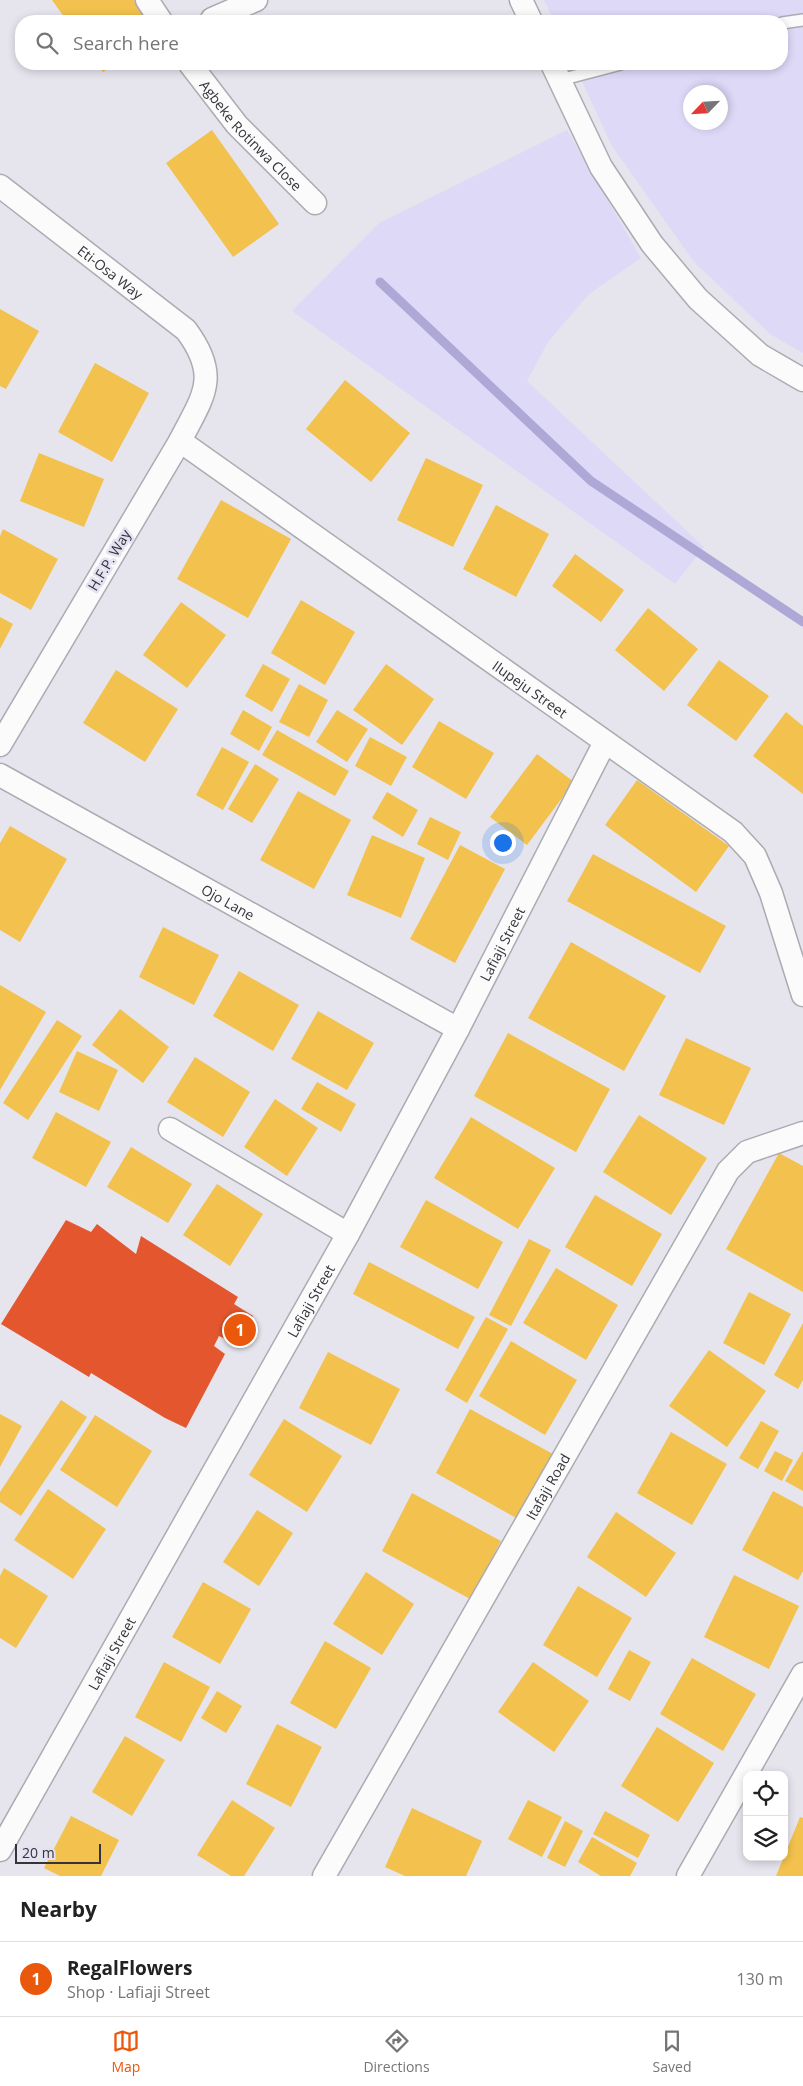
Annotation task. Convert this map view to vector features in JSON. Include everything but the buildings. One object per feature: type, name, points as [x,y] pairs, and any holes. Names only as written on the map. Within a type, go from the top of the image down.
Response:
[{"type":"street","points":[[147,0],[158,15]]},
{"type":"street","points":[[221,15],[256,0]]},
{"type":"street","name":"Agbeke Rotinwa Close","points":[[195,70],[237,125],[315,203]]},
{"type":"street","points":[[556,72],[601,167],[652,244],[698,299],[753,348],[803,380]]},
{"type":"street","name":"Eti-Osa Way","points":[[0,186],[186,330],[200,349],[206,370]]},
{"type":"street","name":"H.F.P. Way","points":[[0,745],[180,441],[204,392],[206,370]]},
{"type":"street","name":"Ilupeju Street","points":[[180,441],[733,832],[755,856],[771,893],[803,995]]},
{"type":"street","name":"Lafiaji Street","points":[[0,1850],[348,1234],[458,1029],[605,742]]},
{"type":"street","name":"Ojo Lane","points":[[0,774],[458,1029]]},
{"type":"street","points":[[170,1129],[348,1234]]},
{"type":"street","name":"Itafaji Road","points":[[324,1876],[728,1171],[747,1152],[803,1133]]},
{"type":"street","points":[[688,1876],[803,1674]]},
{"type":"lane","points":[[788,22],[803,20]]},
{"type":"lane","points":[[556,72],[572,70]]},
{"type":"shaded area","points":[[544,0],[803,0],[803,353],[770,334],[694,262],[612,146],[577,70],[788,70],[788,15],[551,15]]},
{"type":"shaded area","points":[[567,130],[641,258],[589,294],[548,342],[527,381],[704,547],[675,584],[292,311],[379,223]]},
{"type":"waterway","points":[[380,282],[591,481],[803,622]]},
{"type":"place","name":"RegalFlowers","points":[[240,1330]]}]
